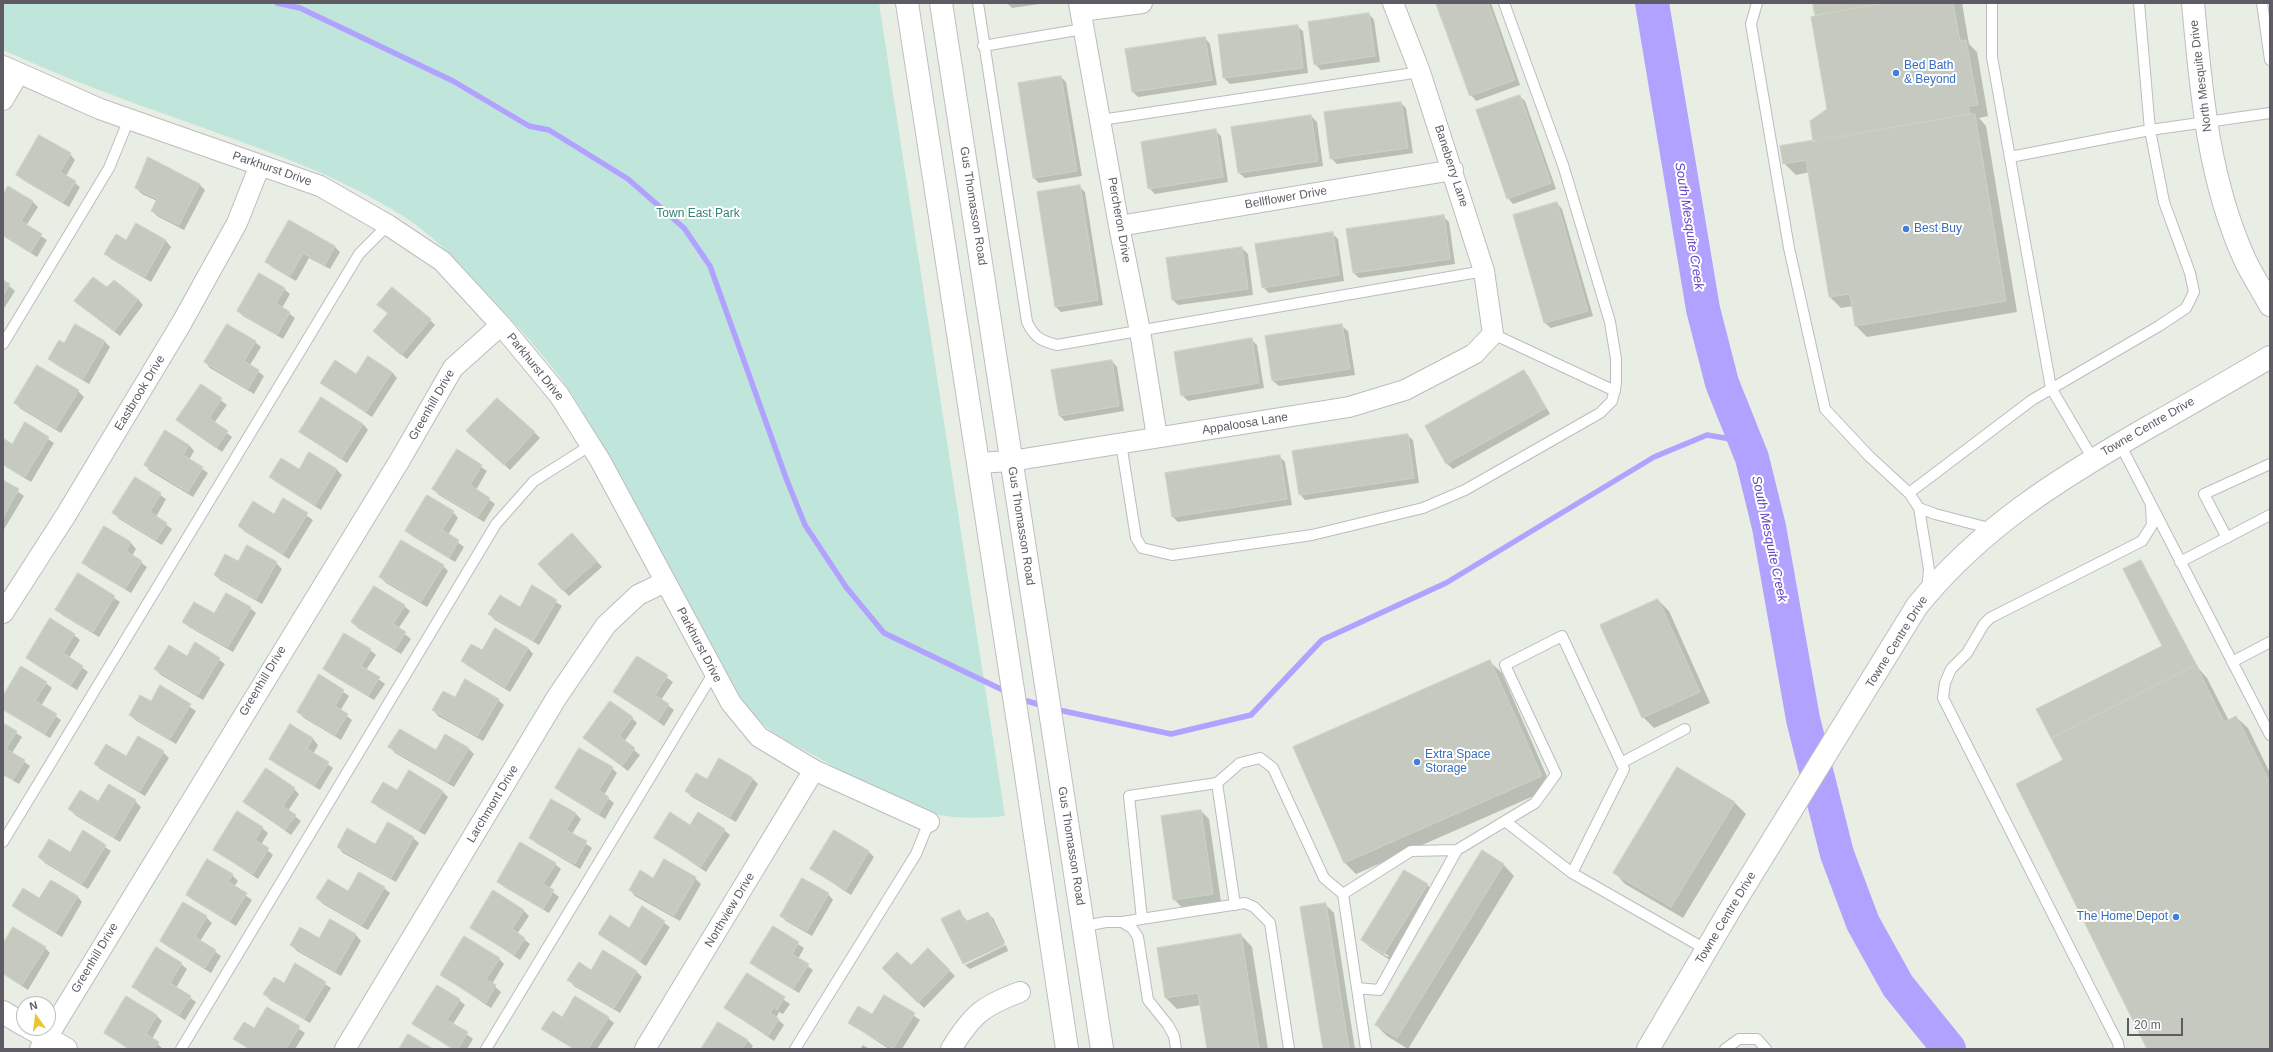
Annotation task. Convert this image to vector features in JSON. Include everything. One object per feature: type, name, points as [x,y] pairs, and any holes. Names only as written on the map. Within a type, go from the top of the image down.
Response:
[{"type":"main road","points":[[907,3],[979,463],[1000,616],[1023,754],[1067,1049]]},
{"type":"main road","name":"Gus Thomasson Road","points":[[941,3],[975,215],[1011,462],[1060,777],[1085,926],[1102,1049]]},
{"type":"main road","name":"North Mesquite Drive","points":[[2193,3],[2205,121],[2219,191],[2245,260],[2270,305]]},
{"type":"main road","name":"Towne Centre Drive","points":[[1648,1049],[1731,908],[1922,600],[1938,580],[2006,517],[2065,476],[2270,357]]},
{"type":"main road","points":[[3,1012],[16,1020]]},
{"type":"main road","points":[[39,1038],[66,1049]]},
{"type":"street","points":[[1081,15],[1142,3]]},
{"type":"street","name":"Baneberry Lane","points":[[1393,3],[1420,72],[1484,270],[1493,334]]},
{"type":"street","name":"Percheron Drive","points":[[1081,15],[1119,226],[1140,332],[1157,437]]},
{"type":"street","points":[[3,100],[11,70]]},
{"type":"street","name":"Parkhurst Drive","points":[[11,70],[129,119],[320,186],[388,225],[442,261],[501,325],[559,395],[591,445],[731,703],[759,737],[814,770],[929,822]]},
{"type":"street","name":"Eastbrook Drive","points":[[3,613],[66,515],[181,324],[237,223],[260,165]]},
{"type":"street","name":"Bellflower Drive","points":[[1119,226],[1452,170]]},
{"type":"street","name":"Greenhill Drive","points":[[39,1038],[400,460],[453,368],[501,325]]},
{"type":"street","name":"Appaloosa Lane","points":[[979,463],[1011,462],[1157,437],[1349,407],[1404,390],[1474,354],[1493,334]]},
{"type":"street","name":"Larchmont Drive","points":[[344,1049],[557,697],[606,625],[638,595],[666,582]]},
{"type":"street","name":"Northview Drive","points":[[645,1049],[814,770]]},
{"type":"street","points":[[951,1049],[967,1023],[984,1008],[1020,992]]},
{"type":"lane","points":[[978,3],[983,46],[1027,322],[1033,334],[1057,345],[1140,332],[1484,270]]},
{"type":"lane","points":[[1121,443],[1136,538],[1142,548],[1172,554],[1312,535],[1423,508],[1465,490],[1600,413],[1612,401],[1615,391],[1616,359],[1610,322],[1563,165],[1504,3]]},
{"type":"lane","points":[[1757,3],[1751,24],[1789,248],[1825,409],[1869,456],[1910,493],[1919,508],[1929,569],[1922,600]]},
{"type":"lane","points":[[1992,3],[1992,57],[2051,388],[2093,459]]},
{"type":"lane","points":[[1910,493],[2032,400],[2159,326],[2186,308],[2194,292],[2190,273],[2164,202],[2150,130],[2139,3]]},
{"type":"lane","points":[[2262,3],[2270,60]]},
{"type":"lane","points":[[983,46],[1081,15]]},
{"type":"lane","points":[[1101,120],[1420,72]]},
{"type":"lane","points":[[2010,157],[2150,130],[2270,112]]},
{"type":"lane","points":[[3,344],[109,168],[129,119]]},
{"type":"lane","points":[[3,842],[359,254],[388,225]]},
{"type":"lane","points":[[1493,334],[1615,391]]},
{"type":"lane","points":[[2120,444],[2270,735]]},
{"type":"lane","points":[[181,1049],[496,524],[534,481],[591,445]]},
{"type":"lane","points":[[2227,538],[2204,494],[2270,464]]},
{"type":"lane","points":[[2119,1049],[2118,1043],[1943,698],[1945,683],[1951,669],[1967,653],[1987,621],[2142,541],[2152,525],[2151,506]]},
{"type":"lane","points":[[1919,508],[1935,514],[1994,529]]},
{"type":"lane","points":[[2180,562],[2270,515]]},
{"type":"lane","points":[[1357,988],[1379,990],[1457,850],[1535,803],[1556,774],[1505,665],[1562,636],[1624,769],[1572,872]]},
{"type":"lane","points":[[2232,662],[2270,642]]},
{"type":"lane","points":[[486,1049],[714,672]]},
{"type":"lane","points":[[1621,763],[1685,729]]},
{"type":"lane","points":[[1142,919],[1129,796],[1217,783],[1240,763],[1260,758],[1273,768],[1324,878],[1343,894],[1366,1049]]},
{"type":"lane","points":[[1217,783],[1236,905]]},
{"type":"lane","points":[[1505,821],[1572,872],[1707,950]]},
{"type":"lane","points":[[795,1049],[916,854],[929,822]]},
{"type":"lane","points":[[1343,894],[1411,851],[1457,850]]},
{"type":"lane","points":[[1085,926],[1250,904],[1270,923],[1289,1049]]},
{"type":"lane","points":[[1122,922],[1132,928],[1138,937],[1148,1000],[1168,1025],[1174,1036],[1176,1049]]},
{"type":"lane","points":[[1725,1049],[1739,1039],[1757,1039],[1766,1049]]},
{"type":"green space","name":"Town East Park","points":[[3,3],[879,3],[1005,816],[963,818],[939,815],[893,800],[785,740],[773,732],[753,714],[727,676],[571,393],[552,366],[519,329],[464,269],[429,235],[403,216],[378,201],[328,176],[275,154],[98,90],[3,50]]},
{"type":"building","points":[[1436,3],[1488,3],[1515,80],[1470,96]]},
{"type":"building","points":[[1813,3],[1884,3],[1815,15]]},
{"type":"building","name":"Bed Bath & Beyond","points":[[1886,3],[1953,3],[1960,41],[1966,40],[1978,105],[1968,106],[1970,114],[1813,142],[1810,121],[1827,109],[1811,17]]},
{"type":"building","points":[[1369,13],[1375,56],[1314,65],[1308,22]]},
{"type":"building","points":[[1298,25],[1303,68],[1223,78],[1218,35]]},
{"type":"building","points":[[1205,37],[1212,80],[1132,92],[1125,49]]},
{"type":"building","points":[[1061,76],[1077,171],[1033,178],[1018,83]]},
{"type":"building","points":[[1520,95],[1551,183],[1507,199],[1476,110]]},
{"type":"building","points":[[1401,102],[1408,148],[1330,159],[1324,112]]},
{"type":"building","name":"Best Buy","points":[[1975,114],[2006,301],[1855,326],[1850,294],[1829,297],[1806,160],[1783,164],[1780,146]]},
{"type":"building","points":[[1311,115],[1318,161],[1238,173],[1231,127]]},
{"type":"building","points":[[1216,129],[1223,177],[1148,189],[1141,142]]},
{"type":"building","points":[[39,135],[71,153],[60,172],[76,181],[63,202],[16,175]]},
{"type":"building","points":[[148,157],[200,184],[179,225],[151,211],[157,199],[135,188]]},
{"type":"building","points":[[1080,185],[1098,300],[1055,307],[1037,192]]},
{"type":"building","points":[[8,186],[33,201],[21,221],[42,234],[31,252],[3,235],[3,195]]},
{"type":"building","points":[[1557,202],[1588,311],[1544,323],[1513,215]]},
{"type":"building","points":[[1444,215],[1450,259],[1353,273],[1346,229]]},
{"type":"building","points":[[289,220],[335,246],[325,265],[303,253],[290,276],[265,262]]},
{"type":"building","points":[[136,223],[166,240],[145,277],[104,254],[116,234],[126,240]]},
{"type":"building","points":[[1333,232],[1339,275],[1262,288],[1255,244]]},
{"type":"building","points":[[1242,247],[1248,289],[1172,300],[1166,258]]},
{"type":"building","points":[[259,273],[285,288],[276,303],[290,312],[277,335],[237,311]]},
{"type":"building","points":[[93,277],[107,287],[114,280],[138,299],[114,331],[74,301]]},
{"type":"building","points":[[3,280],[10,284],[3,296]]},
{"type":"building","points":[[392,287],[431,319],[401,355],[373,331],[388,313],[377,305]]},
{"type":"building","points":[[75,324],[105,341],[83,379],[48,359],[59,340],[64,343]]},
{"type":"building","points":[[227,324],[256,341],[244,361],[259,370],[248,389],[204,362]]},
{"type":"building","points":[[1342,324],[1350,369],[1272,381],[1265,336]]},
{"type":"building","points":[[1252,338],[1259,383],[1181,396],[1174,352]]},
{"type":"building","points":[[368,356],[392,372],[366,412],[320,383],[335,360],[356,374]]},
{"type":"building","points":[[1112,360],[1119,406],[1059,416],[1051,370]]},
{"type":"building","points":[[37,365],[79,390],[56,428],[14,403]]},
{"type":"building","points":[[1524,370],[1546,408],[1446,464],[1425,426]]},
{"type":"building","points":[[201,384],[222,398],[209,418],[228,431],[216,448],[176,420]]},
{"type":"building","points":[[321,397],[363,424],[341,459],[299,432]]},
{"type":"building","points":[[497,398],[535,432],[504,465],[466,431]]},
{"type":"building","points":[[25,422],[49,437],[25,477],[3,464],[3,438],[12,444]]},
{"type":"building","points":[[165,430],[189,445],[183,455],[203,467],[188,492],[144,465]]},
{"type":"building","points":[[1408,434],[1414,478],[1299,495],[1292,451]]},
{"type":"building","points":[[457,449],[482,465],[470,485],[490,498],[478,517],[432,489]]},
{"type":"building","points":[[309,452],[337,469],[315,505],[269,477],[281,458],[299,469]]},
{"type":"building","points":[[1280,455],[1287,499],[1172,517],[1165,473]]},
{"type":"building","points":[[135,477],[161,493],[150,512],[167,523],[156,540],[112,513]]},
{"type":"building","points":[[3,480],[19,489],[3,517]]},
{"type":"building","points":[[427,495],[454,511],[442,530],[459,540],[449,558],[405,531]]},
{"type":"building","points":[[283,498],[308,513],[283,554],[238,526],[253,501],[274,514]]},
{"type":"building","points":[[104,526],[131,542],[126,551],[142,561],[125,589],[82,563]]},
{"type":"building","points":[[572,533],[597,561],[563,591],[538,564]]},
{"type":"building","points":[[401,540],[444,565],[421,602],[379,577]]},
{"type":"building","points":[[247,545],[277,562],[256,599],[214,575],[225,554],[238,561]]},
{"type":"building","points":[[2141,560],[2196,665],[2051,738],[2036,709],[2162,646],[2123,569]]},
{"type":"building","points":[[78,573],[115,596],[93,632],[55,610]]},
{"type":"building","points":[[532,585],[557,600],[533,641],[488,614],[500,595],[520,607]]},
{"type":"building","points":[[374,586],[405,605],[393,624],[406,632],[395,649],[351,622]]},
{"type":"building","points":[[226,593],[251,607],[228,647],[182,622],[194,602],[214,613]]},
{"type":"building","points":[[1658,599],[1700,692],[1642,718],[1600,625]]},
{"type":"building","points":[[50,618],[75,634],[63,653],[83,666],[71,685],[26,658]]},
{"type":"building","points":[[495,628],[528,648],[505,687],[461,661],[471,644],[482,650]]},
{"type":"building","points":[[344,633],[371,649],[361,666],[380,677],[368,696],[323,669]]},
{"type":"building","points":[[195,642],[220,658],[198,695],[154,669],[169,645],[187,656]]},
{"type":"building","points":[[637,656],[668,675],[655,695],[669,704],[658,721],[613,692]]},
{"type":"building","name":"Extra Space Storage","points":[[1490,660],[1542,776],[1344,863],[1293,747]]},
{"type":"building","name":"The Home Depot","points":[[2196,665],[2224,722],[2236,716],[2270,783],[2270,1049],[2147,1049],[2016,784],[2063,760],[2051,738]]},
{"type":"building","points":[[21,666],[47,682],[35,701],[57,714],[45,734],[3,709],[3,696]]},
{"type":"building","points":[[319,674],[344,690],[335,706],[348,714],[335,735],[297,712]]},
{"type":"building","points":[[465,679],[499,699],[477,736],[432,710],[443,691],[455,697]]},
{"type":"building","points":[[160,685],[191,704],[170,739],[129,715],[140,695],[151,701]]},
{"type":"building","points":[[610,701],[633,717],[619,736],[635,748],[622,766],[583,738]]},
{"type":"building","points":[[3,723],[17,731],[6,749],[25,760],[13,780],[3,774]]},
{"type":"building","points":[[290,724],[313,738],[307,749],[329,762],[314,786],[269,759]]},
{"type":"building","points":[[400,729],[436,750],[445,734],[469,748],[448,782],[388,747]]},
{"type":"building","points":[[138,736],[164,751],[140,791],[94,764],[106,744],[126,756]]},
{"type":"building","points":[[579,748],[613,767],[599,790],[609,797],[599,814],[555,788]]},
{"type":"building","points":[[719,758],[753,778],[730,817],[685,791],[696,773],[707,779]]},
{"type":"building","points":[[1677,767],[1735,802],[1671,907],[1613,873]]},
{"type":"building","points":[[266,768],[295,788],[283,806],[296,815],[285,830],[243,802]]},
{"type":"building","points":[[409,770],[443,791],[419,830],[371,802],[383,782],[397,790]]},
{"type":"building","points":[[109,784],[136,800],[114,837],[68,809],[80,790],[98,801]]},
{"type":"building","points":[[551,799],[576,813],[566,830],[587,841],[575,864],[529,838]]},
{"type":"building","points":[[1201,810],[1213,894],[1173,900],[1161,816]]},
{"type":"building","points":[[237,811],[263,827],[255,840],[269,848],[253,874],[213,850]]},
{"type":"building","points":[[670,812],[690,825],[698,812],[725,829],[701,867],[654,838]]},
{"type":"building","points":[[388,822],[414,837],[391,878],[337,847],[347,828],[375,844]]},
{"type":"building","points":[[83,830],[106,845],[82,884],[38,857],[49,839],[70,852]]},
{"type":"building","points":[[834,830],[869,851],[846,890],[810,869]]},
{"type":"building","points":[[520,842],[556,863],[543,884],[554,890],[543,909],[497,882]]},
{"type":"building","points":[[1482,850],[1504,864],[1397,1038],[1375,1025]]},
{"type":"building","points":[[207,859],[233,874],[228,882],[247,893],[230,921],[186,895]]},
{"type":"building","points":[[664,859],[696,877],[674,916],[629,890],[640,870],[653,878]]},
{"type":"building","points":[[1404,870],[1428,884],[1384,954],[1361,940]]},
{"type":"building","points":[[359,872],[385,887],[362,925],[316,898],[328,879],[348,891]]},
{"type":"building","points":[[802,878],[829,893],[807,931],[780,916]]},
{"type":"building","points":[[51,880],[78,896],[56,932],[12,906],[23,888],[39,898]]},
{"type":"building","points":[[493,890],[524,910],[512,929],[525,938],[514,955],[470,928]]},
{"type":"building","points":[[183,902],[207,916],[195,937],[216,950],[205,968],[160,941]]},
{"type":"building","points":[[1326,903],[1349,1049],[1323,1049],[1300,907]]},
{"type":"building","points":[[642,906],[665,921],[640,961],[598,934],[610,915],[629,928]]},
{"type":"building","points":[[960,910],[965,922],[988,912],[1004,945],[963,964],[941,919]]},
{"type":"building","points":[[330,919],[356,934],[335,971],[290,945],[300,927],[319,938]]},
{"type":"building","points":[[773,926],[799,942],[792,954],[809,964],[793,989],[750,963]]},
{"type":"building","points":[[13,927],[46,947],[22,985],[3,973],[3,944]]},
{"type":"building","points":[[1241,934],[1259,1049],[1207,1049],[1198,993],[1165,998],[1157,948]]},
{"type":"building","points":[[464,936],[500,958],[486,979],[496,985],[486,1003],[440,975]]},
{"type":"building","points":[[156,947],[182,963],[170,983],[191,996],[179,1015],[132,987]]},
{"type":"building","points":[[928,948],[950,970],[918,1003],[882,968],[897,952],[911,965]]},
{"type":"building","points":[[603,950],[637,971],[614,1008],[567,980],[579,962],[591,970]]},
{"type":"building","points":[[295,963],[326,982],[304,1019],[263,994],[274,977],[284,983]]},
{"type":"building","points":[[747,973],[785,997],[777,1010],[774,1007],[770,1013],[779,1019],[768,1036],[724,1008]]},
{"type":"building","points":[[437,985],[460,999],[447,1020],[468,1032],[458,1049],[454,1049],[412,1024]]},
{"type":"building","points":[[884,995],[915,1013],[893,1049],[848,1023],[858,1006],[872,1014]]},
{"type":"building","points":[[126,996],[157,1015],[146,1034],[159,1042],[154,1049],[130,1049],[104,1033]]},
{"type":"building","points":[[575,996],[609,1017],[588,1049],[574,1049],[541,1029],[553,1011],[562,1017]]},
{"type":"building","points":[[267,1007],[300,1026],[286,1049],[250,1049],[233,1039],[244,1022],[254,1028]]},
{"type":"building","points":[[718,1022],[748,1040],[742,1049],[701,1049]]},
{"type":"building","points":[[408,1034],[433,1049],[399,1049]]},
{"type":"waterway","points":[[277,3],[300,8],[453,81],[529,126],[549,130],[628,179],[684,228],[710,266],[786,478],[805,525],[846,587],[884,633],[1009,693]]},
{"type":"waterway","name":"South Mesquite Creek","points":[[1652,3],[1703,309],[1722,383],[1752,458],[1769,527],[1803,719],[1837,854],[1863,923],[1898,986],[1949,1049]]},
{"type":"waterway","points":[[1054,709],[1171,734],[1251,715],[1322,640],[1446,583],[1654,457],[1707,435],[1731,439],[1752,458]]},
{"type":"waterway","points":[[1020,699],[1044,706]]},
{"type":"place","name":"Bed Bath & Beyond","points":[[1896,73]]},
{"type":"place","name":"Best Buy","points":[[1906,229]]},
{"type":"place","name":"Extra Space Storage","points":[[1417,762]]},
{"type":"place","name":"The Home Depot","points":[[2176,917]]}]
